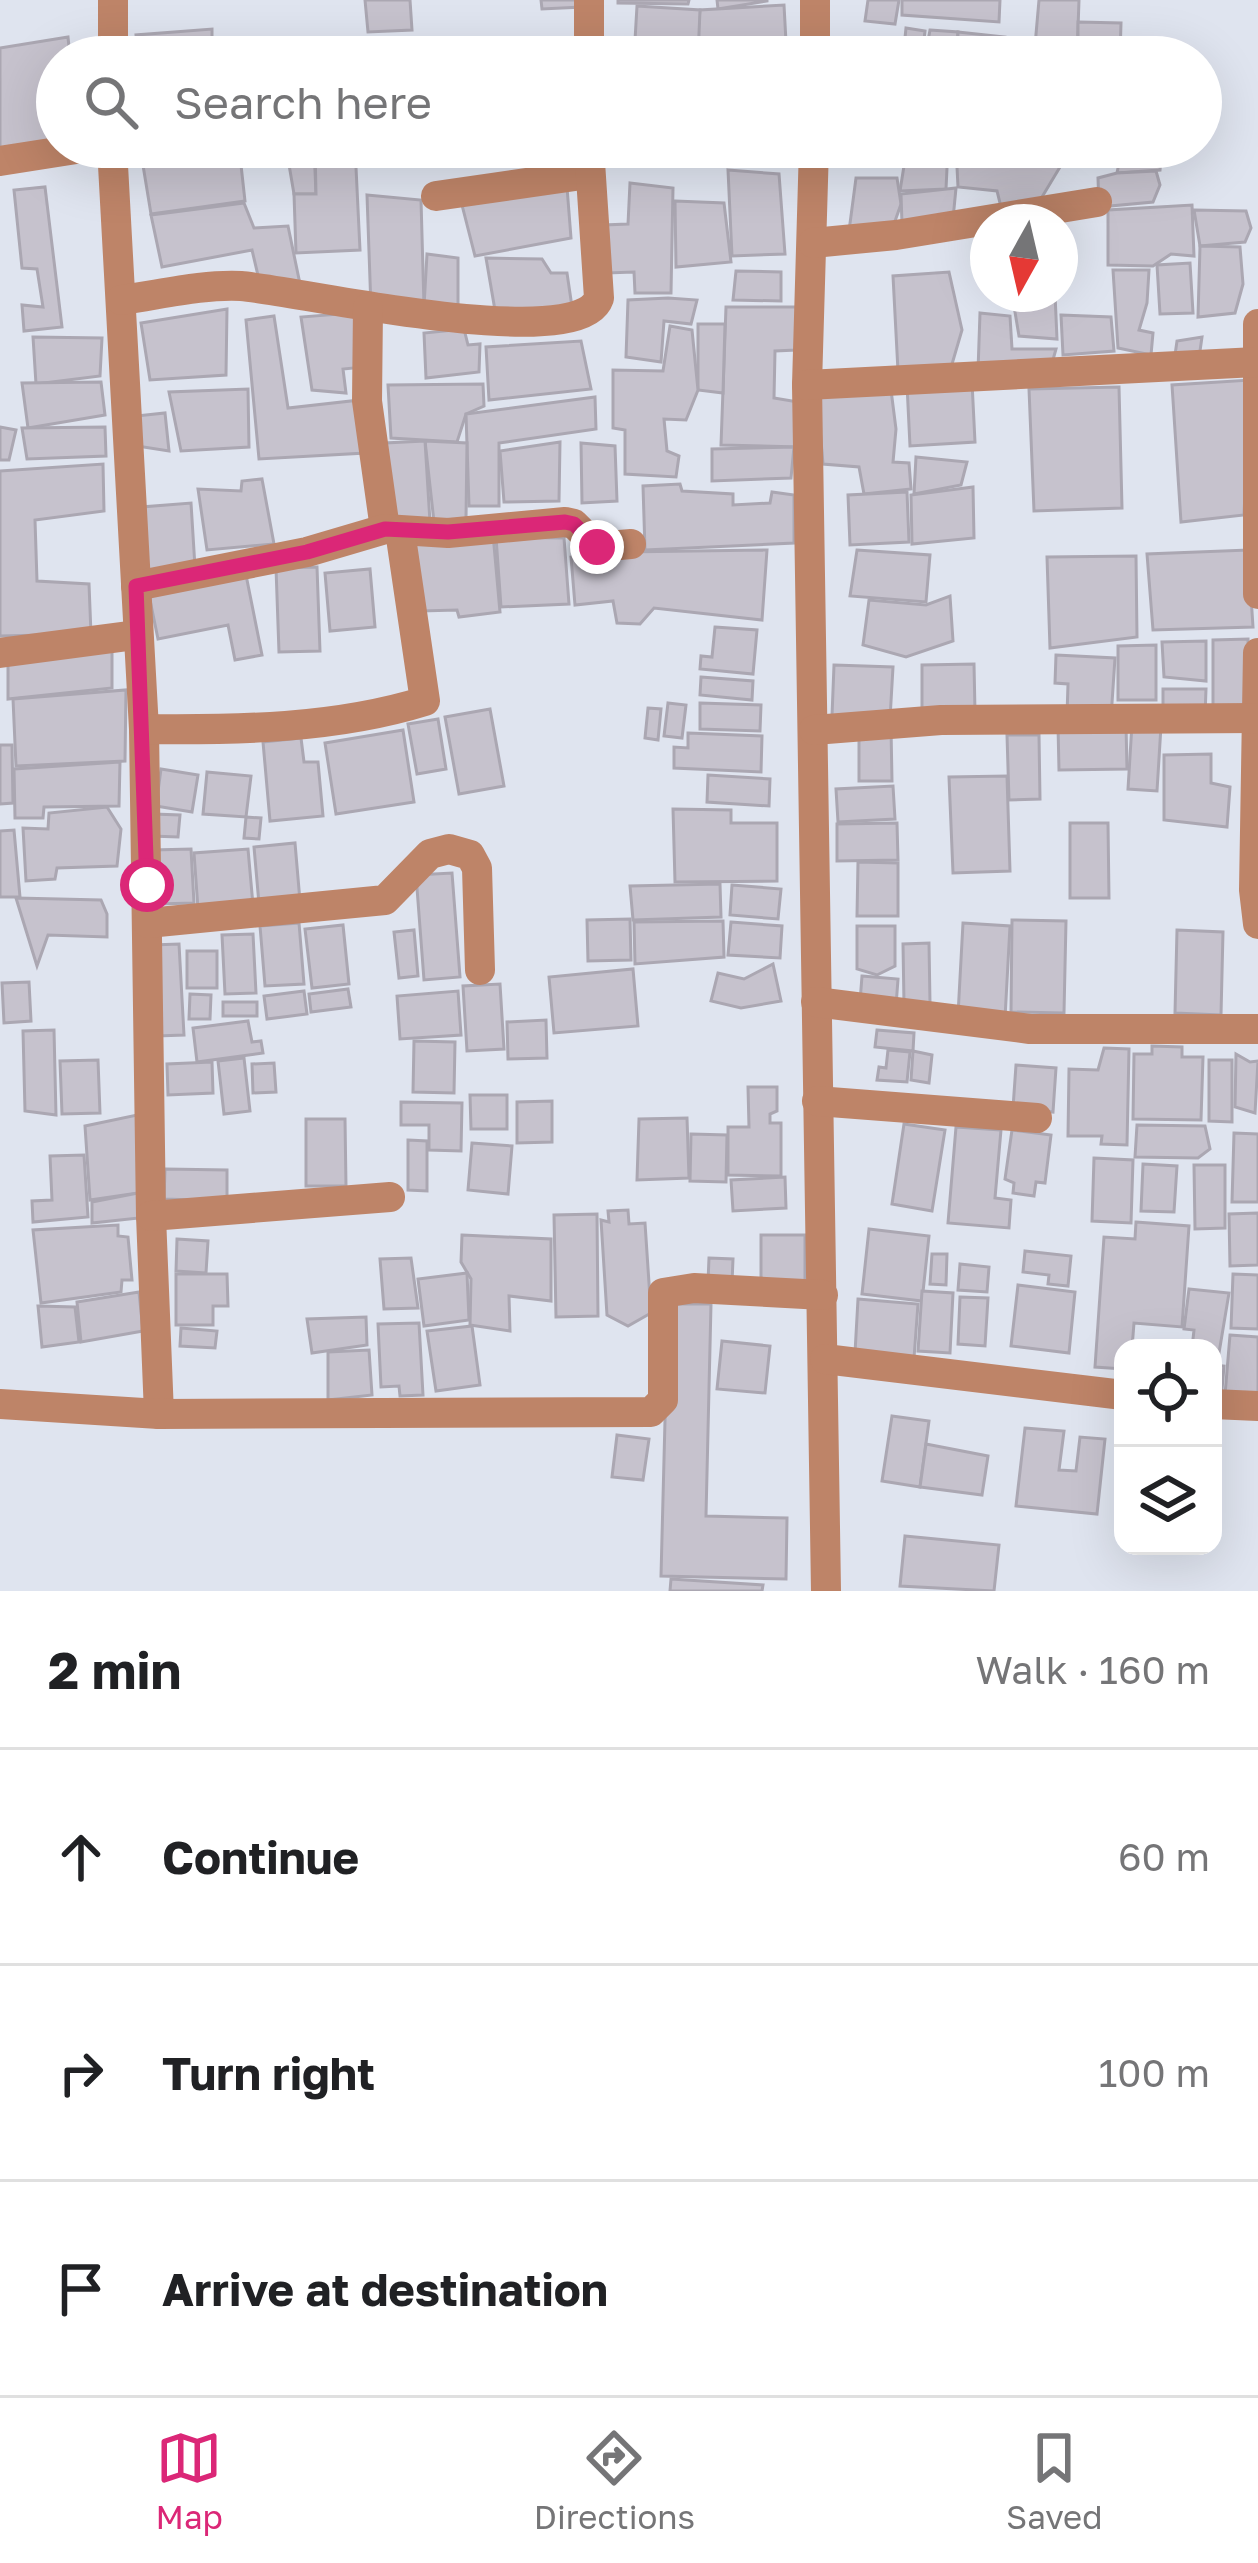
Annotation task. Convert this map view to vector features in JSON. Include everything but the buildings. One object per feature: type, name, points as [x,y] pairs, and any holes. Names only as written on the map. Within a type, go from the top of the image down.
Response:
[{"type":"street","points":[[112,36],[113,0]]},
{"type":"street","points":[[589,0],[589,36]]},
{"type":"street","points":[[815,0],[815,36]]},
{"type":"street","points":[[0,161],[36,155]]},
{"type":"street","points":[[113,168],[144,729],[151,1216],[159,1414]]},
{"type":"street","points":[[436,196],[558,168]]},
{"type":"street","points":[[121,300],[236,286],[327,297],[368,308],[519,322],[592,310],[599,298],[590,168]]},
{"type":"street","points":[[814,168],[807,385],[817,1101],[826,1359],[826,1591]]},
{"type":"street","points":[[813,244],[1097,202]]},
{"type":"street","points":[[144,729],[245,730],[388,711],[425,701],[367,401],[368,308]]},
{"type":"street","points":[[1258,324],[1258,594]]},
{"type":"street","points":[[807,385],[1256,362]]},
{"type":"street","points":[[136,586],[393,530],[448,532],[565,522],[574,524],[597,547],[631,544]]},
{"type":"street","points":[[0,653],[136,635]]},
{"type":"street","points":[[1258,653],[1254,890],[1258,924]]},
{"type":"street","points":[[814,730],[941,720],[1257,718]]},
{"type":"street","points":[[148,923],[385,900],[430,854],[460,850],[470,855],[477,868],[480,970]]},
{"type":"street","points":[[816,1002],[1030,1029],[1258,1029]]},
{"type":"street","points":[[817,1101],[1037,1118]]},
{"type":"street","points":[[151,1216],[390,1197]]},
{"type":"street","points":[[0,1404],[159,1414],[651,1412],[663,1400],[664,1293],[694,1288],[824,1295]]},
{"type":"street","points":[[826,1359],[1114,1394]]},
{"type":"street","points":[[1222,1404],[1258,1406]]},
{"type":"route","points":[[147,885],[136,586],[307,552],[385,529],[448,532],[565,522],[574,524],[597,547]]}]
